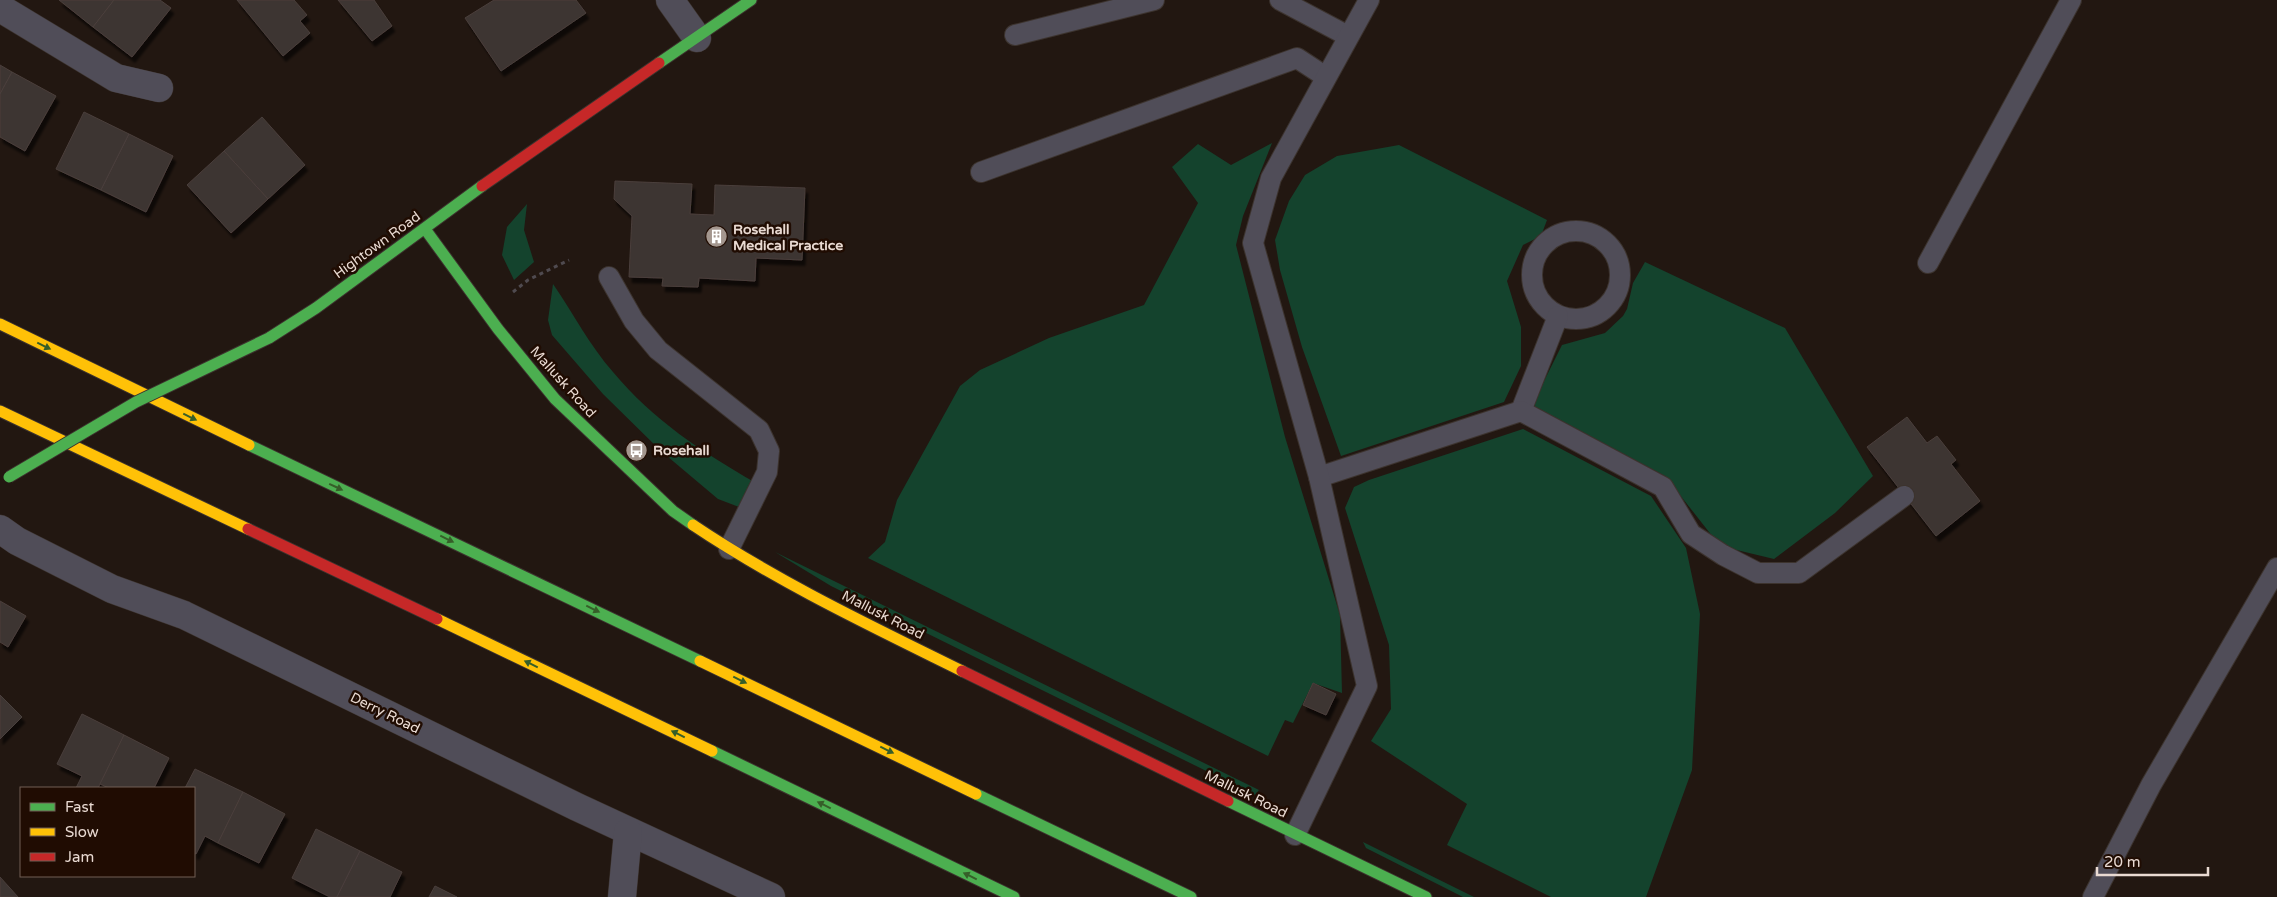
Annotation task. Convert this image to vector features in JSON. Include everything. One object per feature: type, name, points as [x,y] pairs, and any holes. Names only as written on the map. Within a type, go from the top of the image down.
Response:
[{"type":"main road","name":"Hightown Road","points":[[5,480],[136,402],[269,338],[316,308],[520,158],[751,0]]},
{"type":"main road","name":"Mallusk Road","points":[[425,229],[498,329],[555,399],[673,511],[729,549],[829,605],[1295,835],[1426,897]]},
{"type":"main road","points":[[0,324],[257,450],[1191,897]]},
{"type":"main road","points":[[0,411],[399,600],[1014,897]]},
{"type":"street","points":[[670,0],[696,38]]},
{"type":"street","points":[[0,8],[116,78],[159,88]]},
{"type":"street","name":"Derry Road","points":[[0,529],[16,541],[70,569],[112,589],[184,616],[628,832],[772,897]]},
{"type":"street","points":[[622,897],[628,832]]},
{"type":"lane","points":[[1015,34],[1154,0]]},
{"type":"lane","points":[[1280,0],[1348,36]]},
{"type":"lane","points":[[1295,835],[1366,686],[1319,477],[1253,243],[1271,178],[1369,0]]},
{"type":"lane","points":[[1928,263],[2071,0]]},
{"type":"lane","points":[[980,172],[1297,58],[1326,77]]},
{"type":"lane","points":[[1585,232],[1599,238],[1610,248],[1617,260],[1620,274],[1618,289],[1611,302],[1600,312],[1587,318],[1572,319],[1558,316],[1546,308],[1537,297],[1532,283],[1532,269],[1536,256],[1545,244],[1557,235],[1585,232]]},
{"type":"lane","points":[[609,277],[634,321],[658,350],[759,430],[769,451],[768,472],[729,549]]},
{"type":"lane","points":[[1521,411],[1558,316]]},
{"type":"lane","points":[[1319,477],[1521,411],[1664,487],[1691,534],[1723,555],[1758,573],[1798,573],[1904,496]]},
{"type":"lane","points":[[2093,897],[2151,785],[2277,568]]},
{"type":"path","points":[[514,292],[528,280],[569,260]]},
{"type":"green space","points":[[1272,143],[1243,216],[1236,245],[1285,437],[1340,615],[1342,693],[1313,683],[1293,723],[1285,720],[1268,756],[868,558],[885,542],[897,500],[960,386],[980,370],[1049,338],[1144,305],[1198,203],[1172,167],[1198,144],[1231,165]]},
{"type":"green space","points":[[1399,145],[1547,220],[1541,236],[1523,245],[1507,281],[1521,327],[1521,366],[1504,402],[1341,456],[1302,347],[1280,270],[1275,240],[1289,201],[1305,175],[1337,156]]},
{"type":"green space","points":[[527,204],[524,230],[534,262],[514,280],[502,255],[507,227]]},
{"type":"green space","points":[[1645,262],[1785,328],[1873,476],[1835,513],[1774,559],[1720,546],[1665,476],[1532,405],[1562,345],[1605,333],[1623,316],[1627,309],[1633,283]]},
{"type":"green space","points":[[553,284],[589,340],[628,389],[679,434],[756,483],[739,507],[718,499],[661,451],[603,394],[552,335],[548,320]]},
{"type":"green space","points":[[1523,429],[1651,496],[1686,548],[1700,614],[1692,770],[1646,897],[1551,897],[1447,845],[1467,804],[1371,741],[1391,709],[1389,645],[1345,508],[1354,487],[1369,480]]},
{"type":"green space","points":[[775,552],[1259,790],[1255,795],[831,586]]},
{"type":"green space","points":[[1363,842],[1474,897],[1463,897],[1366,848]]},
{"type":"building","points":[[59,0],[114,0],[93,27]]},
{"type":"building","points":[[114,0],[160,0],[171,8],[132,57],[93,27]]},
{"type":"building","points":[[237,0],[294,0],[307,15],[300,21],[310,33],[283,56]]},
{"type":"building","points":[[338,0],[374,0],[392,26],[372,41]]},
{"type":"building","points":[[494,0],[576,0],[586,13],[501,71],[465,18]]},
{"type":"building","points":[[0,65],[12,72],[0,94]]},
{"type":"building","points":[[12,72],[56,96],[25,151],[0,137],[0,94]]},
{"type":"building","points":[[84,112],[129,134],[101,190],[56,169]]},
{"type":"building","points":[[262,117],[305,165],[268,199],[224,151]]},
{"type":"building","points":[[129,134],[173,156],[146,212],[101,190]]},
{"type":"building","points":[[224,151],[268,199],[231,233],[187,185]]},
{"type":"building","name":"Rosehall Medical Practice","points":[[615,181],[692,184],[690,214],[714,215],[715,185],[805,188],[802,260],[756,258],[755,281],[699,278],[698,287],[662,286],[663,278],[629,277],[632,216],[614,199]]},
{"type":"building","points":[[1907,417],[1927,443],[1937,436],[1956,460],[1951,464],[1980,501],[1936,536],[1867,447]]},
{"type":"building","points":[[0,601],[26,616],[8,647],[0,642]]},
{"type":"building","points":[[1313,683],[1336,694],[1326,715],[1303,705]]},
{"type":"building","points":[[0,695],[22,717],[0,739]]},
{"type":"building","points":[[82,714],[124,735],[98,787],[76,787],[82,776],[57,764]]},
{"type":"building","points":[[124,735],[169,758],[154,787],[107,787],[100,784]]},
{"type":"building","points":[[195,769],[243,792],[218,843],[205,836],[196,854],[195,787],[186,787]]},
{"type":"building","points":[[243,792],[285,814],[259,863],[218,843]]},
{"type":"building","points":[[316,829],[360,851],[337,897],[330,897],[292,878]]},
{"type":"building","points":[[360,851],[402,872],[390,897],[337,897]]},
{"type":"building","points":[[0,877],[18,897],[0,897]]},
{"type":"building","points":[[435,886],[457,897],[429,897]]},
{"type":"traffic: fast","points":[[659,63],[751,0]]},
{"type":"traffic: fast","points":[[269,338],[316,308],[482,186]]},
{"type":"traffic: fast","points":[[425,229],[498,329],[555,399],[673,511],[693,525]]},
{"type":"traffic: fast","points":[[9,477],[136,402],[269,338]]},
{"type":"traffic: fast","points":[[249,445],[700,661]]},
{"type":"traffic: fast","points":[[712,751],[1014,897]]},
{"type":"traffic: fast","points":[[976,794],[1191,897]]},
{"type":"traffic: fast","points":[[1228,801],[1426,897]]},
{"type":"traffic: slow","points":[[0,324],[249,445]]},
{"type":"traffic: slow","points":[[0,411],[248,529]]},
{"type":"traffic: slow","points":[[693,525],[758,566],[791,584],[962,671]]},
{"type":"traffic: slow","points":[[437,619],[712,751]]},
{"type":"traffic: slow","points":[[700,661],[976,794]]},
{"type":"traffic: jam","points":[[482,186],[659,63]]},
{"type":"traffic: jam","points":[[248,529],[437,619]]},
{"type":"traffic: jam","points":[[962,671],[1228,801]]},
{"type":"place","name":"Rosehall Medical Practice","points":[[717,237]]},
{"type":"place","name":"Rosehall","points":[[637,450]]}]
